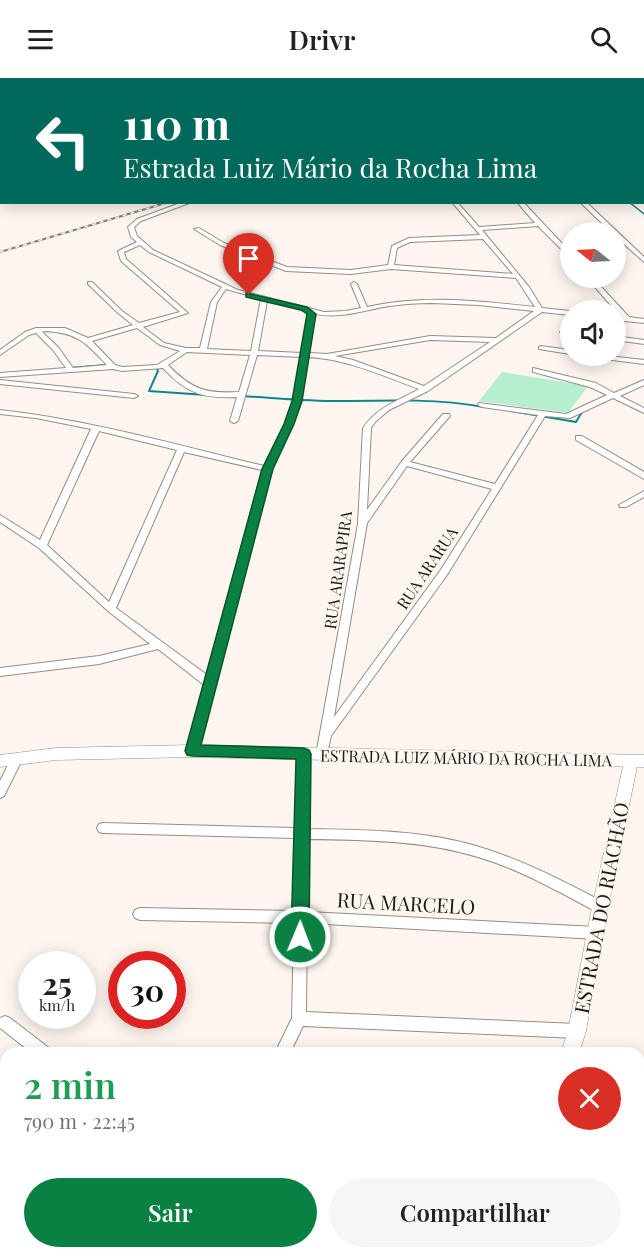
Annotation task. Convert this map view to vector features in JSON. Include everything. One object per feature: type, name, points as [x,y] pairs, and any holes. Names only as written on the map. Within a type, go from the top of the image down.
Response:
[{"type":"main road","name":"ESTRADA LUIZ MÁRIO DA ROCHA LIMA","points":[[0,760],[99,752],[192,751],[638,762]]},
{"type":"street","points":[[185,204],[133,224],[131,231],[140,243],[151,251],[236,291],[304,308],[312,314],[365,310],[388,304],[421,301],[560,312]]},
{"type":"street","points":[[456,204],[517,276],[537,302],[540,310]]},
{"type":"street","points":[[521,204],[560,243]]},
{"type":"street","points":[[584,204],[603,222]]},
{"type":"street","points":[[478,229],[540,224]]},
{"type":"street","points":[[197,229],[222,244],[286,269],[351,272],[391,267],[517,276]]},
{"type":"street","points":[[391,267],[394,248],[409,240],[484,237]]},
{"type":"street","points":[[87,340],[185,313],[123,260],[121,251],[140,243]]},
{"type":"street","points":[[626,244],[644,260]]},
{"type":"street","points":[[90,283],[159,343],[186,350],[254,351],[325,356],[350,362],[425,389]]},
{"type":"street","points":[[354,284],[365,310]]},
{"type":"street","points":[[203,351],[214,303],[226,285]]},
{"type":"street","points":[[599,288],[627,319],[644,321]]},
{"type":"street","points":[[234,421],[254,351],[264,299]]},
{"type":"street","name":"RUA ARARAPIRA","points":[[322,755],[328,734],[362,524],[367,428],[372,419],[425,389],[540,310]]},
{"type":"street","points":[[192,751],[267,469],[289,424],[298,397],[312,314]]},
{"type":"street","points":[[0,354],[20,337],[36,330],[65,330],[87,340],[111,365],[122,369],[151,369],[164,365],[186,350]]},
{"type":"street","points":[[36,330],[55,345],[71,370]]},
{"type":"street","points":[[325,356],[430,338],[496,340]]},
{"type":"street","points":[[626,340],[644,342]]},
{"type":"street","points":[[541,348],[560,351]]},
{"type":"street","points":[[626,360],[644,362]]},
{"type":"street","points":[[0,375],[111,365]]},
{"type":"street","points":[[164,365],[179,382],[197,393],[241,396]]},
{"type":"street","points":[[536,370],[578,380],[615,395],[644,411]]},
{"type":"street","points":[[0,382],[134,396]]},
{"type":"street","points":[[482,405],[567,416],[644,382]]},
{"type":"street","points":[[0,412],[36,416],[96,428],[267,469]]},
{"type":"street","name":"RUA ARARUA","points":[[328,734],[444,573],[543,413]]},
{"type":"street","points":[[362,524],[405,463],[446,416]]},
{"type":"street","points":[[42,546],[96,428]]},
{"type":"street","points":[[579,438],[644,476]]},
{"type":"street","points":[[111,609],[182,448]]},
{"type":"street","points":[[405,463],[498,488]]},
{"type":"street","points":[[623,505],[644,494]]},
{"type":"street","points":[[0,518],[42,546],[111,609],[211,684]]},
{"type":"street","points":[[0,672],[99,660],[160,645]]},
{"type":"street","points":[[285,1047],[299,1019],[304,754]]},
{"type":"street","points":[[0,793],[17,758]]},
{"type":"street","name":"ESTRADA DO RIACHÃO","points":[[572,1047],[597,933],[600,907],[638,762]]},
{"type":"street","points":[[103,828],[388,836],[477,851],[529,870],[600,907]]},
{"type":"street","name":"RUA MARCELO","points":[[140,914],[300,917],[597,933]]},
{"type":"street","points":[[299,1019],[577,1031]]},
{"type":"street","points":[[5,1023],[36,1047]]},
{"type":"green space","points":[[502,372],[588,386],[568,413],[479,401]]},
{"type":"waterway","points":[[632,204],[644,214]]},
{"type":"waterway","points":[[70,368],[106,365]]},
{"type":"waterway","points":[[156,367],[158,371],[149,391],[206,395]]},
{"type":"waterway","points":[[242,396],[322,401],[433,401],[484,407]]},
{"type":"waterway","points":[[511,411],[576,422],[582,412]]},
{"type":"railway","points":[[0,252],[162,204]]},
{"type":"route","points":[[249,295],[304,308],[312,314],[297,401],[289,424],[267,469],[192,751],[304,754],[300,937]]}]
